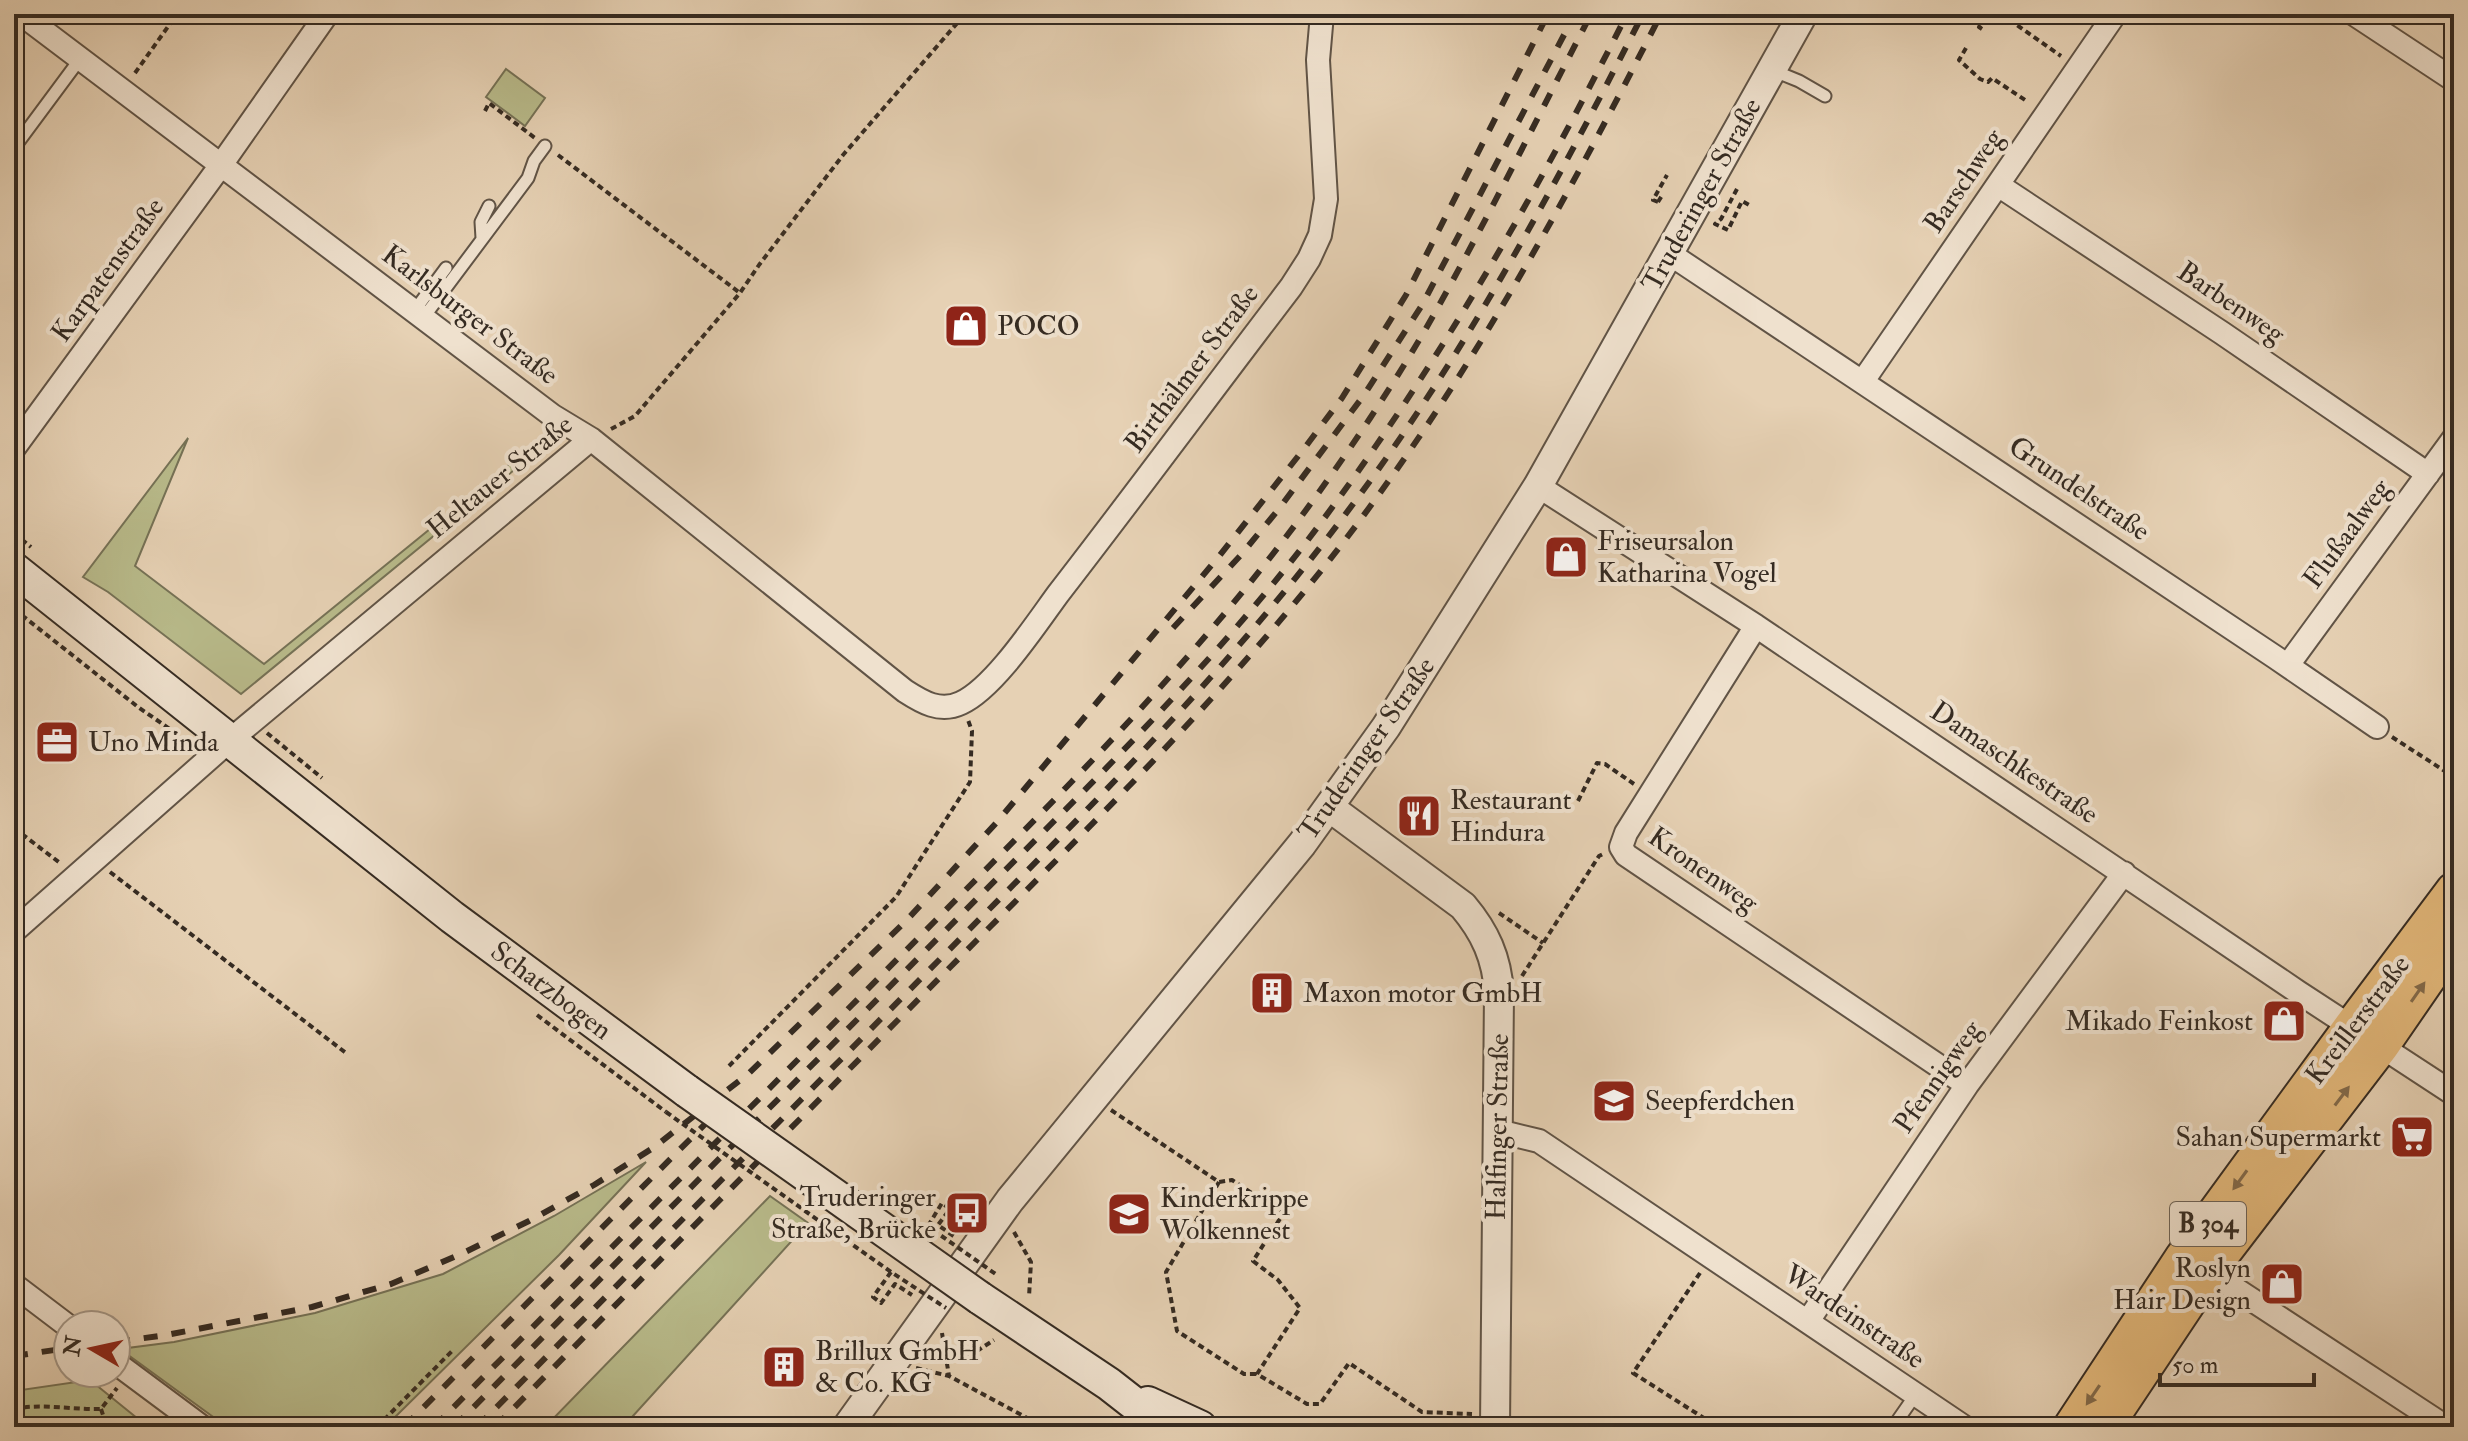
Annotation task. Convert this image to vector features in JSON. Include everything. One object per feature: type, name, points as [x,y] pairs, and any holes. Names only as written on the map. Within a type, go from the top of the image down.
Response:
[{"type":"main road","name":"Schatzbogen","points":[[14,569],[452,917],[676,1102],[965,1305],[1109,1384],[1200,1427]]},
{"type":"main road","name":"Kreillerstraße","points":[[2104,1427],[2366,1036],[2454,891]]},
{"type":"main road","name":"Kreillerstraße","points":[[2072,1427],[2184,1257],[2366,1036],[2454,939]]},
{"type":"main road","name":"Schatzbogen","points":[[1109,1384],[1164,1427]]},
{"type":"street","name":"Karlsburger Straße","points":[[21,14],[553,416],[591,439],[905,691],[925,704],[941,708],[962,703]]},
{"type":"street","name":"Karpatenstraße","points":[[14,448],[327,14]]},
{"type":"street","name":"Birthälmer Straße","points":[[962,703],[994,678],[1291,287],[1309,259],[1320,235],[1326,199],[1318,60],[1322,14]]},
{"type":"street","name":"Truderinger Straße","points":[[847,1427],[1010,1200],[1092,1097],[1240,922],[1386,727],[1538,486],[1803,14]]},
{"type":"street","name":"Barschweg","points":[[1863,381],[2115,14]]},
{"type":"street","points":[[2356,15],[2454,80]]},
{"type":"street","name":"Barbenweg","points":[[1998,185],[2428,474]]},
{"type":"street","name":"Grundelstraße","points":[[1670,254],[2377,727]]},
{"type":"street","name":"Flußaalweg","points":[[2288,665],[2454,438]]},
{"type":"street","name":"Heltauer Straße","points":[[14,931],[231,740],[591,439]]},
{"type":"street","name":"Damaschkestraße","points":[[1538,486],[1756,626],[2454,1094]]},
{"type":"street","name":"Kronenweg","points":[[1756,626],[1626,833],[1621,847],[1626,855],[1967,1085]]},
{"type":"street","name":"Halfinger Straße","points":[[1329,807],[1463,906],[1490,944],[1499,993],[1498,1131],[1485,1420]]},
{"type":"street","name":"Pfennigweg","points":[[1808,1321],[1967,1085],[2124,873]]},
{"type":"street","name":"Wardeinstraße","points":[[1498,1131],[1539,1141],[1964,1427]]},
{"type":"street","points":[[2208,1271],[2446,1427]]},
{"type":"street","points":[[14,1285],[52,1314]]},
{"type":"street","points":[[132,1374],[202,1427]]},
{"type":"lane","points":[[14,148],[80,59]]},
{"type":"lane","points":[[1772,70],[1825,96]]},
{"type":"lane","points":[[419,314],[528,178],[534,161],[545,146]]},
{"type":"lane","points":[[482,238],[481,222],[489,206]]},
{"type":"lane","points":[[419,314],[446,268]]},
{"type":"lane","points":[[1893,1427],[1916,1394]]},
{"type":"path","points":[[122,92],[177,14]]},
{"type":"path","name":"Heltauer Straße","points":[[591,439],[635,416],[740,293],[843,155],[965,14]]},
{"type":"path","points":[[1982,29],[1979,27],[1988,14]]},
{"type":"path","points":[[2001,14],[2069,61]]},
{"type":"path","points":[[1966,48],[1959,60],[1980,79],[1988,82],[1992,78],[2037,108]]},
{"type":"path","points":[[485,111],[489,103],[740,293]]},
{"type":"path","points":[[1663,194],[1658,202],[1653,200],[1667,175]]},
{"type":"path","points":[[1737,189],[1721,219],[1715,224],[1728,230],[1742,201],[1751,206]]},
{"type":"path","points":[[14,609],[138,707],[231,740],[296,755],[330,785]]},
{"type":"path","points":[[729,1066],[896,897],[970,782],[972,731],[962,703]]},
{"type":"path","points":[[2377,727],[2454,777]]},
{"type":"path","points":[[1578,801],[1597,763],[1605,764],[1640,788]]},
{"type":"path","points":[[14,828],[77,876]]},
{"type":"path","name":"Kronenweg","points":[[1499,993],[1514,989],[1599,856],[1605,853]]},
{"type":"path","points":[[95,861],[346,1053]]},
{"type":"path","points":[[1493,908],[1543,943]]},
{"type":"path","points":[[676,1102],[891,1272],[965,1305]]},
{"type":"path","points":[[1111,1109],[1219,1182],[1232,1180],[1283,1214],[1253,1261],[1278,1280],[1300,1308],[1257,1374]]},
{"type":"path","points":[[1219,1182],[1166,1272],[1177,1331],[1244,1374],[1257,1374],[1307,1404],[1320,1404],[1349,1363],[1422,1412],[1485,1420]]},
{"type":"path","points":[[928,1226],[942,1203],[950,1209],[938,1225],[955,1237]]},
{"type":"path","points":[[1014,1232],[1031,1262],[1029,1297]]},
{"type":"path","points":[[1626,1376],[1633,1373],[1711,1256]]},
{"type":"path","points":[[891,1272],[873,1297],[881,1303],[895,1284],[912,1295]]},
{"type":"path","points":[[942,1331],[949,1376]]},
{"type":"path","points":[[948,1360],[977,1351],[994,1340]]},
{"type":"path","points":[[377,1427],[452,1351]]},
{"type":"path","points":[[915,1368],[949,1376],[1044,1427]]},
{"type":"path","points":[[1633,1373],[1718,1427]]},
{"type":"path","points":[[107,1427],[101,1409],[111,1389]]},
{"type":"path","points":[[14,1409],[33,1405],[72,1410],[101,1409]]},
{"type":"green space","points":[[506,69],[545,98],[525,126],[486,97]]},
{"type":"green space","points":[[548,433],[553,438],[241,694],[108,592],[83,577],[188,438],[135,566],[264,664]]},
{"type":"green space","points":[[646,1162],[559,1255],[385,1427],[227,1427],[132,1358],[132,1347],[174,1342],[315,1313],[443,1274],[554,1216]]},
{"type":"green space","points":[[770,1196],[808,1223],[623,1427],[545,1427]]},
{"type":"green space","points":[[52,1386],[52,1389],[101,1389],[148,1427],[14,1427],[14,1391]]},
{"type":"railway","points":[[132,1340],[312,1307],[391,1284],[463,1253],[529,1221],[653,1148],[748,1074],[905,922],[997,822],[1220,555],[1303,450],[1342,398],[1406,295],[1548,14]]},
{"type":"railway","points":[[1173,628],[1278,510],[1364,395],[1422,305],[1575,14]]},
{"type":"railway","points":[[434,1427],[1076,778],[1167,680],[1254,578],[1351,446],[1421,337],[1477,236],[1591,14]]},
{"type":"railway","points":[[454,1427],[1083,791],[1175,696],[1263,596],[1350,482],[1437,353],[1517,220],[1627,14]]},
{"type":"railway","points":[[477,1427],[1159,734],[1310,561],[1397,442],[1474,324],[1544,202],[1643,14]]},
{"type":"railway","points":[[495,1427],[1131,784],[1231,677],[1325,566],[1411,449],[1489,329],[1595,142],[1661,14]]},
{"type":"railway","points":[[404,1427],[729,1100]]},
{"type":"railway","points":[[14,1356],[52,1350]]},
{"type":"place","name":"POCO","points":[[966,326]]},
{"type":"place","name":"Friseursalon Katharina Vogel","points":[[1566,557]]},
{"type":"place","name":"Uno Minda","points":[[57,742]]},
{"type":"place","name":"Restaurant Hindura","points":[[1419,816]]},
{"type":"place","name":"Maxon motor GmbH","points":[[1272,993]]},
{"type":"place","name":"Mikado Feinkost","points":[[2284,1021]]},
{"type":"place","name":"Seepferdchen","points":[[1614,1101]]},
{"type":"place","name":"Sahan Supermarkt","points":[[2412,1137]]},
{"type":"place","name":"Truderinger Straße, Brücke","points":[[967,1213]]},
{"type":"place","name":"Kinderkrippe Wolkennest","points":[[1129,1214]]},
{"type":"place","name":"Roslyn Hair Design","points":[[2282,1284]]},
{"type":"place","name":"Brillux GmbH & Co. KG","points":[[784,1367]]}]
